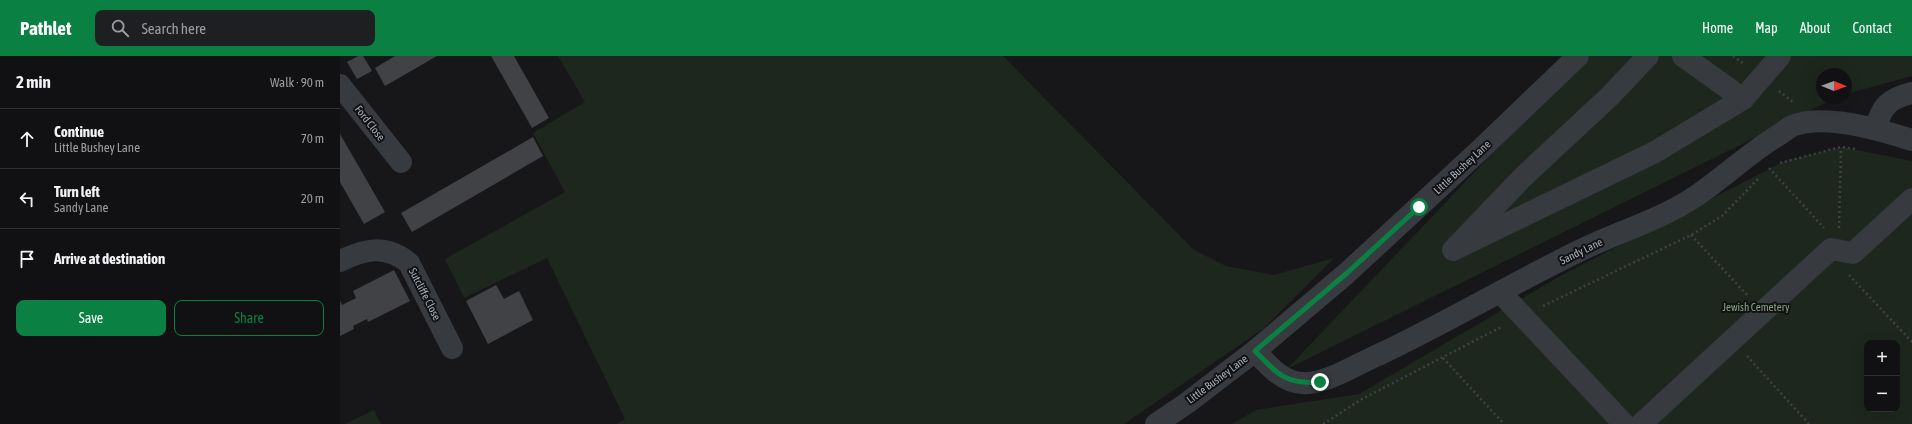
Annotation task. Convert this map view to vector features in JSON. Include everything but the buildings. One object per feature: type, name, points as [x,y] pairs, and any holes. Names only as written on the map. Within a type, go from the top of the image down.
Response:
[{"type":"street","name":"Little Bushey Lane","points":[[1156,424],[1187,403],[1255,351],[1352,268],[1482,148],[1578,56]]},
{"type":"street","points":[[1648,56],[1609,97],[1523,177],[1453,250],[1655,152],[1743,98],[1780,56]]},
{"type":"street","points":[[1683,56],[1743,98]]},
{"type":"street","name":"Ford Close","points":[[340,85],[401,162]]},
{"type":"street","points":[[1875,129],[1880,113],[1887,104],[1898,96],[1912,92]]},
{"type":"street","name":"Sandy Lane","points":[[1255,351],[1276,372],[1291,381],[1304,383],[1320,382],[1399,345],[1580,250],[1658,216],[1696,196],[1767,142],[1793,126],[1817,122],[1842,123],[1875,129],[1912,140]]},
{"type":"street","points":[[1641,424],[1733,341],[1762,312],[1835,250],[1853,253],[1912,199]]},
{"type":"street","name":"Sutcliffe Close","points":[[340,261],[358,252],[378,250],[401,257],[409,263],[452,348]]},
{"type":"street","points":[[1500,292],[1624,424]]},
{"type":"path","points":[[1835,250],[1842,123]]},
{"type":"path","points":[[1323,424],[1362,399],[1523,316],[1691,235],[1722,216],[1769,168],[1784,161],[1841,147],[1862,150]]},
{"type":"path","points":[[1769,168],[1830,235],[1844,269],[1912,342]]},
{"type":"path","points":[[1691,235],[1762,312]]},
{"type":"path","points":[[1733,341],[1808,424]]},
{"type":"path","points":[[1443,358],[1504,424]]},
{"type":"green space","points":[[558,56],[1003,56],[1194,250],[1226,266],[1274,275],[1334,258],[1263,329],[1124,424],[616,424],[625,419],[547,258],[464,298],[445,259],[565,192],[533,133],[585,102]]},
{"type":"green space","points":[[1585,56],[1912,56],[1912,76],[1852,92],[1852,68],[1816,68],[1816,104],[1823,104],[1287,369]]},
{"type":"green space","name":"Jewish Cemetery","points":[[1842,147],[1912,161],[1912,424],[1232,424],[1256,410],[1359,394],[1560,276],[1785,161]]},
{"type":"green space","points":[[374,410],[381,424],[345,424]]},
{"type":"route","points":[[1320,382],[1304,383],[1291,381],[1276,372],[1255,351],[1347,273],[1419,207]]}]
